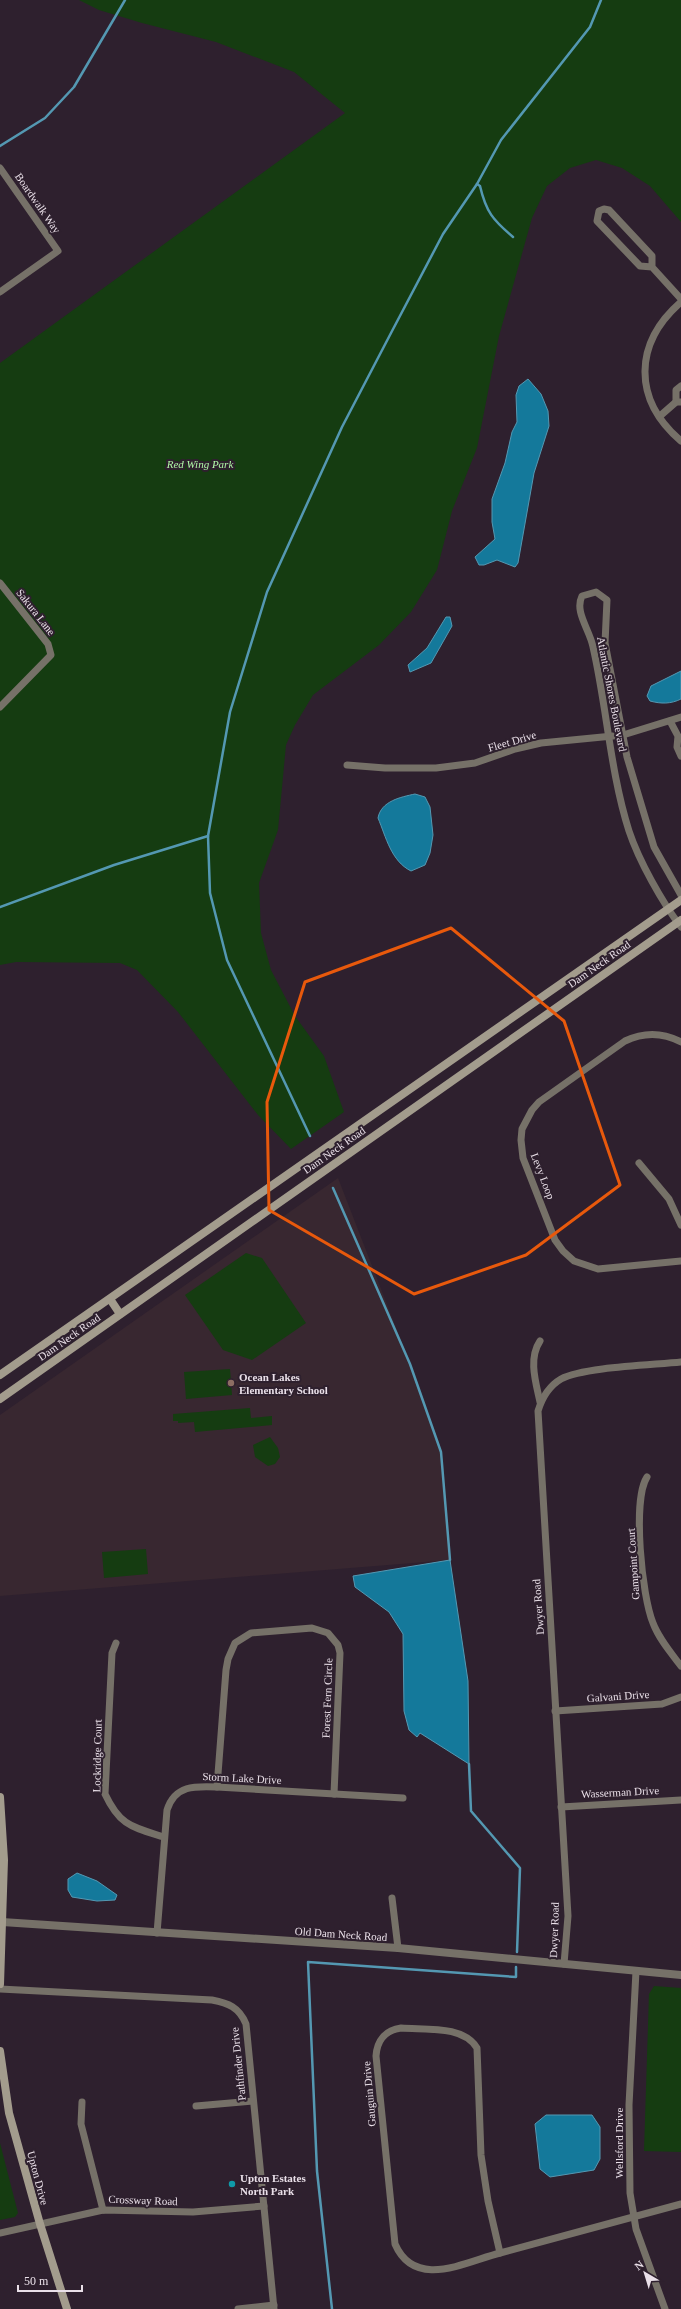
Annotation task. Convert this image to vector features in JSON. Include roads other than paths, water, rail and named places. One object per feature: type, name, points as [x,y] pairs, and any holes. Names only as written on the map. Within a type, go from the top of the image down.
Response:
[{"type":"main road","name":"Dam Neck Road","points":[[0,1375],[681,900]]},
{"type":"main road","name":"Dam Neck Road","points":[[0,1399],[680,923]]},
{"type":"main road","points":[[110,1298],[120,1314]]},
{"type":"main road","points":[[0,1796],[4,1860],[0,1984]]},
{"type":"main road","name":"Upton Drive","points":[[0,2051],[9,2113],[40,2224],[67,2309]]},
{"type":"street","name":"Boardwalk Way","points":[[0,168],[58,251],[0,292]]},
{"type":"street","points":[[652,267],[640,266],[597,221],[599,212],[604,209],[609,210],[652,256],[652,267],[681,300],[658,325],[646,356],[644,368],[647,393],[670,431],[681,441]]},
{"type":"street","points":[[660,416],[678,402],[676,390],[681,386]]},
{"type":"street","name":"Sakura Lane","points":[[0,583],[48,644],[51,655],[0,707]]},
{"type":"street","name":"Atlantic Shores Boulevard","points":[[668,909],[640,856],[630,833],[621,802],[593,645],[578,608],[582,596],[589,593],[596,592],[607,600],[605,643],[627,757],[652,842],[681,895]]},
{"type":"street","name":"Fleet Drive","points":[[347,765],[385,768],[436,768],[475,764],[515,749],[541,743],[623,735],[670,722],[681,717]]},
{"type":"street","points":[[670,722],[680,737],[677,747],[681,756]]},
{"type":"street","points":[[668,909],[680,923]]},
{"type":"street","name":"Levy Loop","points":[[681,1042],[658,1034],[635,1037],[625,1041],[539,1102],[527,1118],[521,1140],[523,1158],[551,1232],[563,1251],[574,1261],[598,1269],[681,1261]]},
{"type":"street","points":[[639,1163],[669,1199],[681,1225]]},
{"type":"street","points":[[540,1341],[534,1353],[533,1363],[540,1402]]},
{"type":"street","name":"Dwyer Road","points":[[564,1964],[568,1916],[537,1418],[540,1402],[552,1386],[567,1377],[598,1371],[681,1362]]},
{"type":"street","name":"Gampoint Court","points":[[647,1477],[640,1496],[644,1595],[653,1624],[681,1666]]},
{"type":"street","name":"Forest Fern Circle","points":[[217,1787],[226,1670],[231,1649],[240,1638],[251,1633],[312,1628],[334,1638],[340,1653],[334,1794]]},
{"type":"street","name":"Lockridge Court","points":[[116,1643],[112,1653],[105,1794],[113,1811],[130,1826],[164,1836]]},
{"type":"street","name":"Galvani Drive","points":[[555,1711],[662,1704],[681,1698]]},
{"type":"street","name":"Storm Lake Drive","points":[[157,1933],[167,1810],[172,1798],[178,1792],[188,1787],[217,1787],[403,1798]]},
{"type":"street","name":"Wasserman Drive","points":[[561,1806],[681,1800]]},
{"type":"street","points":[[392,1898],[398,1948]]},
{"type":"street","name":"Old Dam Neck Road","points":[[1,1922],[398,1948],[681,1974]]},
{"type":"street","name":"Wellsford Drive","points":[[636,1971],[628,2169],[633,2216],[665,2309]]},
{"type":"street","name":"Pathfinder Drive","points":[[0,1989],[212,2000],[232,2006],[238,2010],[246,2024],[274,2307]]},
{"type":"street","name":"Gauguin Drive","points":[[500,2253],[488,2201],[481,2154],[477,2048],[473,2042],[461,2033],[401,2028],[388,2032],[378,2044],[376,2056],[395,2244],[398,2253],[404,2260],[418,2268],[434,2271],[681,2204]]},
{"type":"street","points":[[196,2106],[253,2101]]},
{"type":"street","points":[[82,2102],[81,2124],[103,2210]]},
{"type":"street","name":"Crossway Road","points":[[0,2233],[103,2210],[193,2212],[264,2206]]},
{"type":"street","points":[[238,2309],[274,2307]]},
{"type":"water","points":[[528,379],[541,394],[548,411],[549,426],[534,473],[518,563],[515,567],[497,560],[484,565],[479,565],[475,557],[495,539],[492,522],[492,499],[505,463],[512,432],[517,422],[516,395],[519,386]]},
{"type":"water","points":[[446,617],[450,617],[452,626],[431,663],[410,672],[408,665],[427,648]]},
{"type":"water","points":[[681,671],[681,699],[666,703],[650,701],[647,696],[651,686]]},
{"type":"water","points":[[415,794],[425,797],[430,807],[433,835],[430,853],[425,865],[411,871],[404,867],[394,855],[378,818],[380,812],[387,804],[398,798]]},
{"type":"water","points":[[450,1560],[468,1681],[469,1764],[420,1733],[417,1737],[409,1730],[404,1711],[403,1634],[389,1612],[355,1587],[353,1576]]},
{"type":"water","points":[[77,1873],[97,1881],[117,1895],[115,1900],[97,1901],[72,1897],[68,1890],[68,1879]]},
{"type":"water","points":[[546,2115],[592,2115],[600,2127],[600,2159],[594,2170],[550,2177],[540,2169],[535,2124]]},
{"type":"waterway","points":[[0,146],[45,118],[74,87],[125,0]]},
{"type":"waterway","points":[[310,1136],[227,960],[210,893],[208,836],[230,712],[267,592],[342,427],[443,234],[477,184],[501,140],[590,27],[601,0]]},
{"type":"waterway","points":[[477,184],[480,186],[485,203],[491,215],[500,226],[513,237]]},
{"type":"waterway","points":[[0,907],[114,865],[208,836]]},
{"type":"waterway","points":[[333,1188],[410,1364],[441,1452],[450,1560]]},
{"type":"waterway","points":[[469,1764],[471,1811],[520,1868],[517,1952]]},
{"type":"waterway","points":[[332,2309],[317,2171],[308,1962],[516,1977],[516,1967]]},
{"type":"place","name":"Ocean Lakes Elementary School","points":[[231,1383]]},
{"type":"place","name":"Upton Estates North Park","points":[[232,2184]]},
{"type":"park label","name":"Red Wing Park","points":[[200,464]]}]
